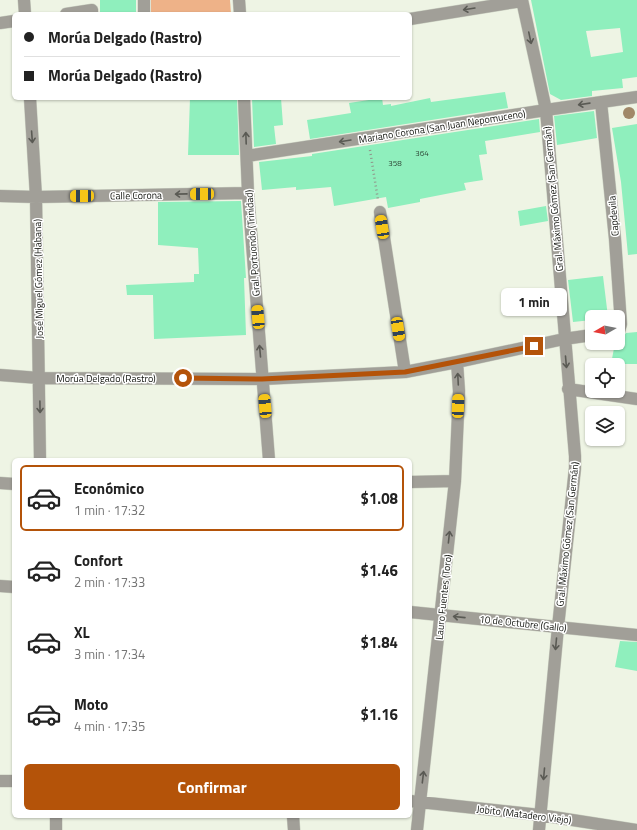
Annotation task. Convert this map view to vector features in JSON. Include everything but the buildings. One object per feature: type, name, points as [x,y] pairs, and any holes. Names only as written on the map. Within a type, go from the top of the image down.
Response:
[{"type":"street","points":[[24,0],[25,12]]},
{"type":"street","points":[[144,0],[144,12]]},
{"type":"street","points":[[239,0],[240,12]]},
{"type":"street","points":[[412,19],[522,0]]},
{"type":"street","name":"Gral. Máximo Gómez (San Germán)","points":[[522,0],[546,110],[568,389],[575,444],[575,468],[539,830]]},
{"type":"street","points":[[79,12],[92,10],[92,12]]},
{"type":"street","points":[[0,24],[12,21]]},
{"type":"street","name":"Mariano Corona (San Juan Nepomuceno)","points":[[246,156],[546,110],[637,98]]},
{"type":"street","name":"José Miguel Gómez (Habana)","points":[[30,100],[36,197],[40,458]]},
{"type":"street","name":"Gral. Portuondo (Trinidad)","points":[[244,100],[248,193],[269,458]]},
{"type":"street","name":"Capdevila","points":[[601,102],[615,239],[620,310]]},
{"type":"street","name":"Calle Corona","points":[[0,196],[36,197],[248,193]]},
{"type":"street","points":[[380,212],[405,372]]},
{"type":"street","name":"Morúa Delgado (Rastro)","points":[[0,375],[39,378],[262,379],[405,372],[585,336]]},
{"type":"street","name":"Lauro Fuentes (Toro)","points":[[417,830],[415,801],[441,615],[455,481],[459,391],[457,362]]},
{"type":"street","points":[[568,389],[637,399]]},
{"type":"street","points":[[412,482],[455,481]]},
{"type":"street","points":[[0,483],[12,484]]},
{"type":"street","points":[[0,586],[12,587]]},
{"type":"street","name":"10 de Octubre (Gallo)","points":[[412,612],[637,634]]},
{"type":"street","points":[[0,781],[12,781]]},
{"type":"street","name":"Jobito (Matadero Viejo)","points":[[415,801],[540,815],[637,830]]},
{"type":"street","points":[[56,818],[56,830]]},
{"type":"street","points":[[293,818],[294,830]]},
{"type":"path","points":[[368,138],[380,212]]},
{"type":"shaded area","points":[[151,0],[230,0],[231,12],[151,12]]},
{"type":"route","points":[[183,378],[262,379],[405,372],[534,346]]}]
